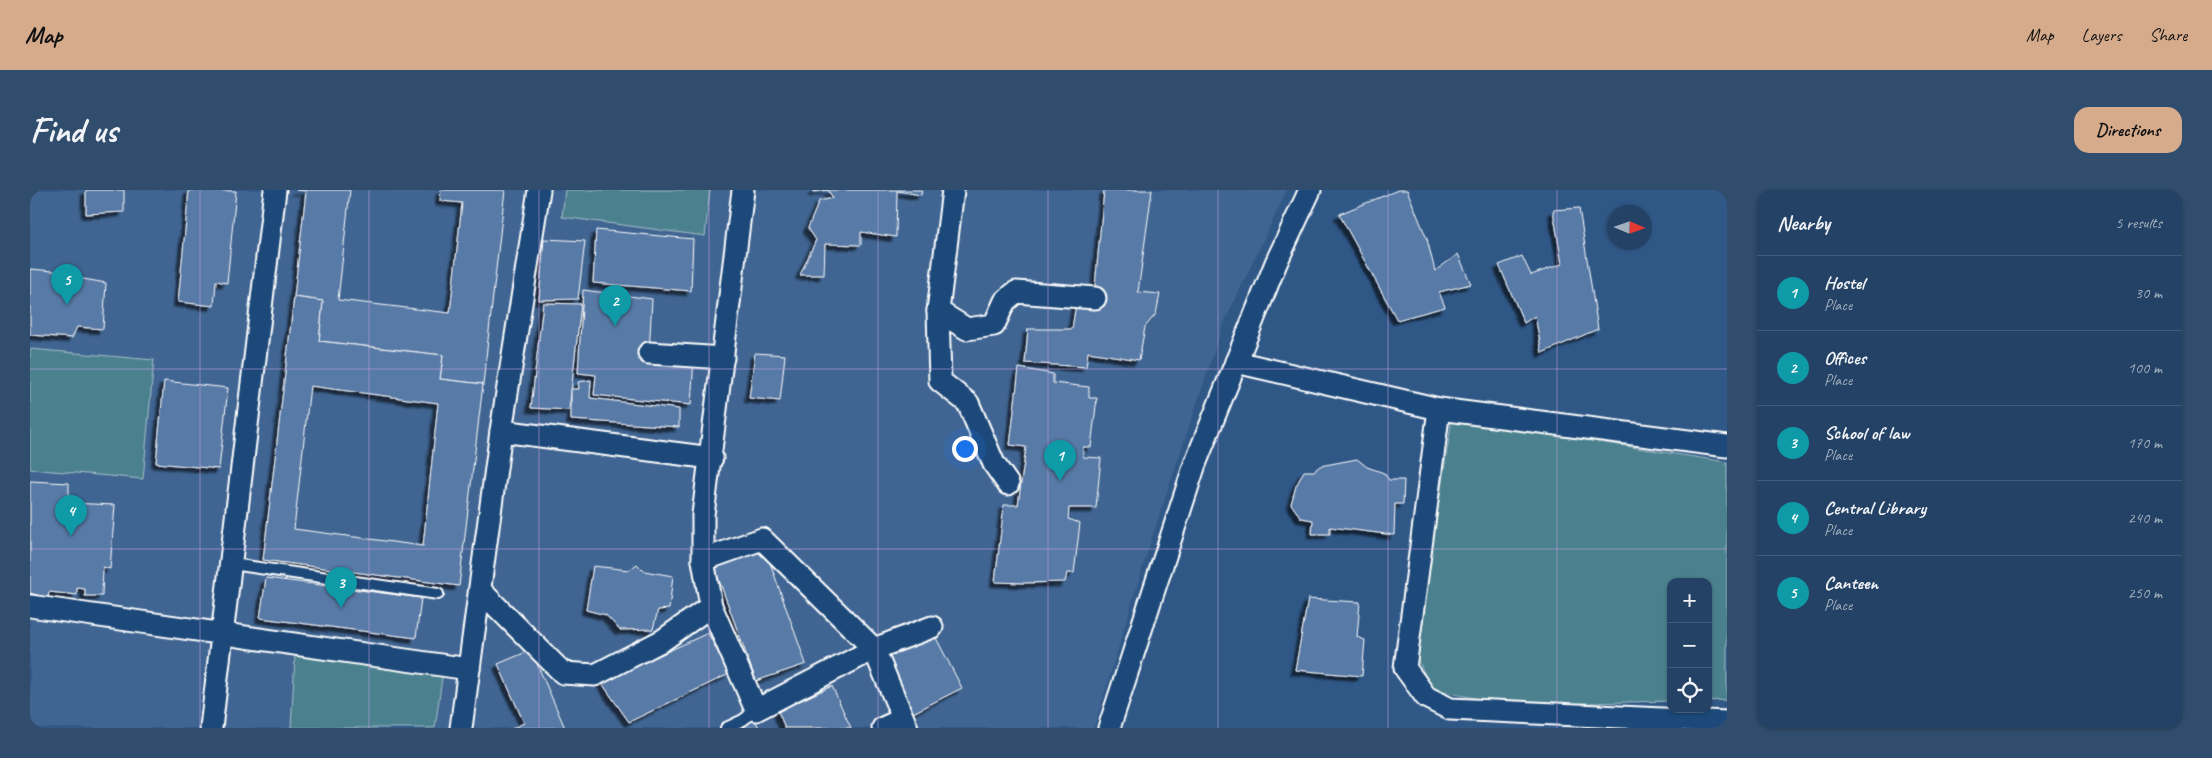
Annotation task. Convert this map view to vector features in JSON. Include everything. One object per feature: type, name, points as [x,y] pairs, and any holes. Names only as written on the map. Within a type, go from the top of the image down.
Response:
[{"type":"street","points":[[212,728],[275,190]]},
{"type":"street","points":[[461,728],[501,431],[538,190]]},
{"type":"street","points":[[743,190],[712,458],[703,515],[703,560],[711,606],[756,710],[874,649],[932,627]]},
{"type":"street","points":[[953,190],[938,312],[940,381],[968,403],[994,464],[1008,484]]},
{"type":"street","points":[[1109,728],[1195,464],[1276,263],[1310,190]]},
{"type":"street","points":[[938,312],[967,329],[994,326],[1005,301],[1016,292],[1095,298]]},
{"type":"street","points":[[649,353],[723,358]]},
{"type":"street","points":[[1236,362],[1439,409],[1727,446]]},
{"type":"street","points":[[1439,409],[1405,668],[1426,696],[1450,709],[1727,722]]},
{"type":"street","points":[[501,431],[712,458]]},
{"type":"street","points":[[703,560],[762,539],[874,649],[905,723],[883,728]]},
{"type":"street","points":[[480,590],[562,673],[595,675],[663,640],[711,606]]},
{"type":"street","points":[[30,606],[223,632],[469,669]]},
{"type":"lane","points":[[232,564],[438,594]]},
{"type":"lane","points":[[726,728],[744,720],[756,710]]},
{"type":"shaded area","points":[[30,190],[1287,190],[1223,325],[1151,540],[1094,728],[30,728]]},
{"type":"green space","points":[[565,190],[710,190],[705,236],[562,217]]},
{"type":"green space","points":[[30,349],[154,360],[143,479],[30,469]]},
{"type":"green space","points":[[1452,419],[1727,462],[1727,700],[1712,701],[1712,578],[1667,578],[1667,701],[1511,705],[1433,690],[1416,657]]},
{"type":"green space","points":[[295,656],[443,671],[435,728],[291,728]]},
{"type":"building","points":[[86,190],[124,190],[124,212],[86,214]]},
{"type":"building","points":[[189,190],[236,191],[227,283],[216,281],[214,306],[178,302]]},
{"type":"building","points":[[296,190],[350,190],[338,300],[450,313],[462,203],[440,201],[441,190],[505,190],[483,384],[440,379],[443,355],[319,341],[323,301],[294,297],[306,191]]},
{"type":"building","points":[[828,190],[922,190],[921,195],[897,191],[896,237],[861,232],[861,245],[825,244],[824,275],[800,275],[816,240],[808,228],[819,201],[833,198]]},
{"type":"building","points":[[1104,190],[1152,190],[1138,292],[1160,294],[1156,314],[1145,327],[1139,360],[1088,352],[1086,367],[1025,363],[1028,329],[1072,329],[1076,303],[1093,308]]},
{"type":"building","points":[[1398,190],[1407,190],[1427,239],[1435,271],[1458,254],[1471,284],[1439,292],[1445,307],[1397,320],[1339,214]]},
{"type":"building","points":[[1579,208],[1598,329],[1542,353],[1535,316],[1524,323],[1499,265],[1522,256],[1531,275],[1562,264],[1553,210]]},
{"type":"building","points":[[596,230],[693,239],[691,291],[593,283]]},
{"type":"building","points":[[544,239],[585,241],[578,299],[539,300]]},
{"type":"building","points":[[30,269],[77,273],[78,278],[106,283],[103,329],[77,327],[72,338],[30,335]]},
{"type":"building","points":[[583,290],[652,299],[649,353],[694,359],[691,405],[594,395],[596,375],[578,373]]},
{"type":"building","points":[[294,297],[323,301],[319,341],[443,355],[440,379],[483,384],[459,586],[263,560]],"holes":[[[310,386],[438,403],[423,546],[294,529]]]},
{"type":"building","points":[[543,303],[581,304],[569,410],[531,408]]},
{"type":"building","points":[[755,353],[785,355],[780,401],[749,398]]},
{"type":"building","points":[[1019,368],[1053,374],[1053,383],[1089,387],[1089,398],[1097,398],[1091,447],[1083,447],[1083,457],[1101,458],[1096,508],[1069,508],[1068,519],[1080,523],[1074,573],[1067,573],[1065,582],[995,582],[1004,505],[1018,505],[1026,447],[1010,445]]},
{"type":"building","points":[[591,380],[590,398],[679,409],[679,427],[571,420],[571,389],[579,389],[578,382]]},
{"type":"building","points":[[164,381],[228,388],[219,469],[156,463]]},
{"type":"building","points":[[1357,459],[1367,467],[1384,473],[1389,480],[1404,480],[1403,504],[1395,504],[1394,535],[1330,527],[1330,534],[1312,534],[1313,520],[1301,518],[1291,504],[1296,486],[1304,471],[1314,471],[1320,466]]},
{"type":"building","points":[[30,481],[69,483],[69,503],[115,505],[110,569],[103,567],[102,596],[85,596],[85,589],[77,588],[77,595],[49,592],[48,598],[30,593]]},
{"type":"building","points":[[763,543],[806,664],[756,681],[712,561]]},
{"type":"building","points":[[637,564],[644,571],[673,576],[669,609],[658,610],[653,629],[620,630],[606,615],[586,610],[593,566],[629,570]]},
{"type":"building","points":[[266,578],[421,598],[416,638],[260,618]]},
{"type":"building","points":[[1308,599],[1360,602],[1357,637],[1365,640],[1362,676],[1295,670]]},
{"type":"building","points":[[708,633],[729,674],[629,722],[601,682]]},
{"type":"building","points":[[934,634],[962,688],[913,713],[885,659]]},
{"type":"building","points":[[531,650],[565,728],[513,728],[524,723],[498,664]]},
{"type":"building","points":[[832,686],[851,728],[785,728],[778,711]]},
{"type":"building","points":[[755,719],[759,728],[737,728]]},
{"type":"place","name":"Canteen","points":[[67,305]]},
{"type":"place","name":"Offices","points":[[615,326]]},
{"type":"place","name":"Hostel","points":[[1060,481]]},
{"type":"place","name":"Central Library","points":[[71,536]]},
{"type":"place","name":"School of law","points":[[341,608]]}]
